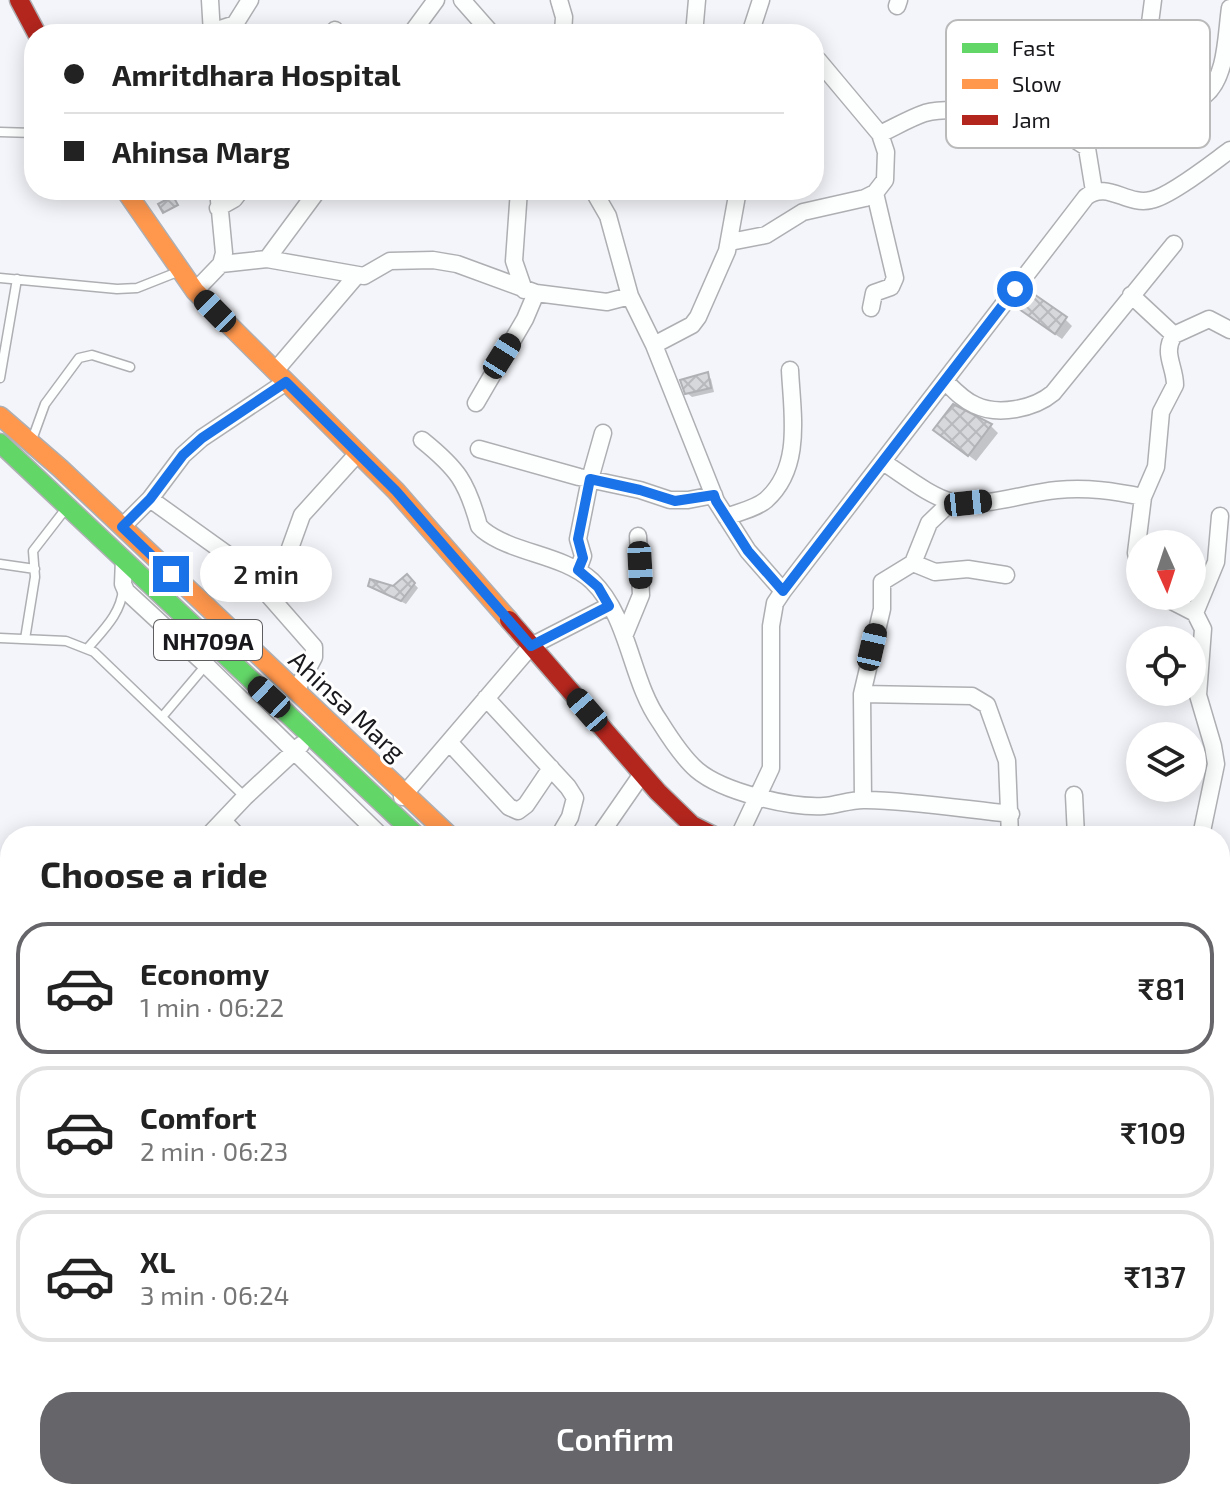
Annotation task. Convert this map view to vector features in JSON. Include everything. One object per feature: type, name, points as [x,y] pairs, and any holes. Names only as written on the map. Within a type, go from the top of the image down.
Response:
[{"type":"main road","points":[[19,0],[32,24]]},
{"type":"main road","points":[[132,200],[195,291],[396,491],[688,826]]},
{"type":"main road","name":"Ahinsa Marg","points":[[0,416],[126,530],[439,826]]},
{"type":"main road","name":"Ahinsa Marg","points":[[0,443],[406,826]]},
{"type":"street","points":[[210,0],[211,24]]},
{"type":"street","points":[[235,24],[250,0]]},
{"type":"street","points":[[418,24],[436,0]]},
{"type":"street","points":[[462,0],[483,24]]},
{"type":"street","points":[[559,0],[564,24]]},
{"type":"street","points":[[695,24],[697,0]]},
{"type":"street","points":[[753,24],[761,0]]},
{"type":"street","points":[[1150,20],[1153,0]]},
{"type":"street","points":[[1210,91],[1222,63],[1230,8]]},
{"type":"street","points":[[730,242],[766,235],[803,212],[865,198],[875,193],[885,180],[886,152],[880,134],[824,67]]},
{"type":"street","points":[[880,134],[918,116],[946,111]]},
{"type":"street","points":[[1085,148],[1094,191]]},
{"type":"street","points":[[744,826],[771,768],[771,626],[775,603],[783,591],[1086,197],[1094,191],[1106,190],[1134,201],[1154,200],[1230,150]]},
{"type":"street","points":[[871,308],[874,293],[895,283],[875,193]]},
{"type":"street","points":[[195,291],[221,264],[224,253],[218,200]]},
{"type":"street","points":[[218,208],[232,200]]},
{"type":"street","points":[[267,259],[311,200]]},
{"type":"street","points":[[476,403],[525,319],[530,292],[514,261],[518,200]]},
{"type":"street","points":[[599,200],[608,216],[630,296],[654,345],[714,495],[748,551],[783,591]]},
{"type":"street","points":[[654,345],[692,325],[698,317],[730,242],[736,200]]},
{"type":"street","points":[[945,381],[971,404],[982,408],[1017,408],[1044,401],[1174,244]]},
{"type":"street","points":[[221,264],[267,259],[357,275],[371,274],[390,261],[433,260],[457,264],[530,292],[607,302],[630,296]]},
{"type":"street","points":[[357,275],[280,376],[183,455],[126,530],[123,584],[130,596],[206,665],[370,826]]},
{"type":"street","points":[[1131,295],[1174,335]]},
{"type":"street","points":[[1139,530],[1143,497],[1156,467],[1161,412],[1175,385],[1168,344],[1174,335],[1209,319],[1230,330]]},
{"type":"street","points":[[726,517],[753,508],[766,499],[787,469],[793,443],[790,370]]},
{"type":"street","points":[[578,570],[583,558],[578,539],[603,433]]},
{"type":"street","points":[[422,440],[465,482],[483,530],[578,570],[598,587],[625,634],[635,673],[647,701],[659,722],[695,768],[715,780],[758,797],[823,806],[863,799],[1011,814]]},
{"type":"street","points":[[479,449],[675,501],[714,495]]},
{"type":"street","points":[[272,598],[302,515],[358,453]]},
{"type":"street","points":[[883,462],[951,502],[968,503],[1083,488],[1143,497]]},
{"type":"street","points":[[150,499],[242,565],[306,637],[316,653],[296,691]]},
{"type":"street","points":[[863,799],[862,694],[882,609],[882,582],[913,563],[929,523],[951,502]]},
{"type":"street","points":[[1195,613],[1216,562],[1220,516]]},
{"type":"street","points":[[625,634],[641,595],[638,536]]},
{"type":"street","points":[[913,563],[935,572],[968,569],[1006,575]]},
{"type":"street","points":[[381,826],[390,811],[531,646],[609,606]]},
{"type":"street","points":[[1189,610],[1200,620],[1204,639],[1198,695],[1222,756],[1216,764],[1203,826]]},
{"type":"street","points":[[862,694],[972,696],[987,705],[1007,761],[1010,826]]},
{"type":"street","points":[[486,698],[575,798],[565,826]]},
{"type":"street","points":[[217,826],[311,736]]},
{"type":"street","points":[[449,742],[509,807],[518,811],[526,805],[551,768]]},
{"type":"street","points":[[606,826],[642,774]]},
{"type":"street","points":[[1074,795],[1076,826]]},
{"type":"lane","points":[[0,132],[24,133]]},
{"type":"lane","points":[[0,278],[117,289],[137,288],[181,271]]},
{"type":"lane","points":[[0,378],[17,279]]},
{"type":"lane","points":[[31,442],[45,404],[79,358],[92,355],[130,367]]},
{"type":"lane","points":[[25,639],[35,569],[32,557],[35,546],[67,507]]},
{"type":"lane","points":[[0,564],[35,569]]},
{"type":"lane","points":[[88,648],[117,612],[123,584]]},
{"type":"lane","points":[[0,638],[66,641],[88,648],[245,797]]},
{"type":"lane","points":[[162,717],[206,665]]},
{"type":"lane","points":[[225,817],[234,826]]},
{"type":"building","points":[[175,200],[178,205],[163,213],[158,204]]},
{"type":"building","points":[[1031,292],[1067,317],[1055,334],[1019,309]]},
{"type":"building","points":[[708,372],[711,388],[685,394],[680,380]]},
{"type":"building","points":[[953,404],[992,424],[968,456],[933,430]]},
{"type":"building","points":[[407,574],[415,583],[401,601],[368,586],[370,579],[393,586]]},
{"type":"traffic: fast","points":[[0,443],[406,826]]},
{"type":"traffic: slow","points":[[132,200],[195,291],[396,491],[509,620]]},
{"type":"traffic: slow","points":[[0,416],[60,468],[439,826]]},
{"type":"traffic: jam","points":[[19,0],[32,24]]},
{"type":"traffic: jam","points":[[509,620],[658,792],[694,826]]},
{"type":"route","points":[[171,574],[122,527],[150,499],[183,455],[202,438],[286,382],[396,491],[531,646],[609,606],[598,587],[578,570],[583,553],[578,539],[590,479],[675,501],[714,495],[748,551],[783,591],[1015,289]]}]
